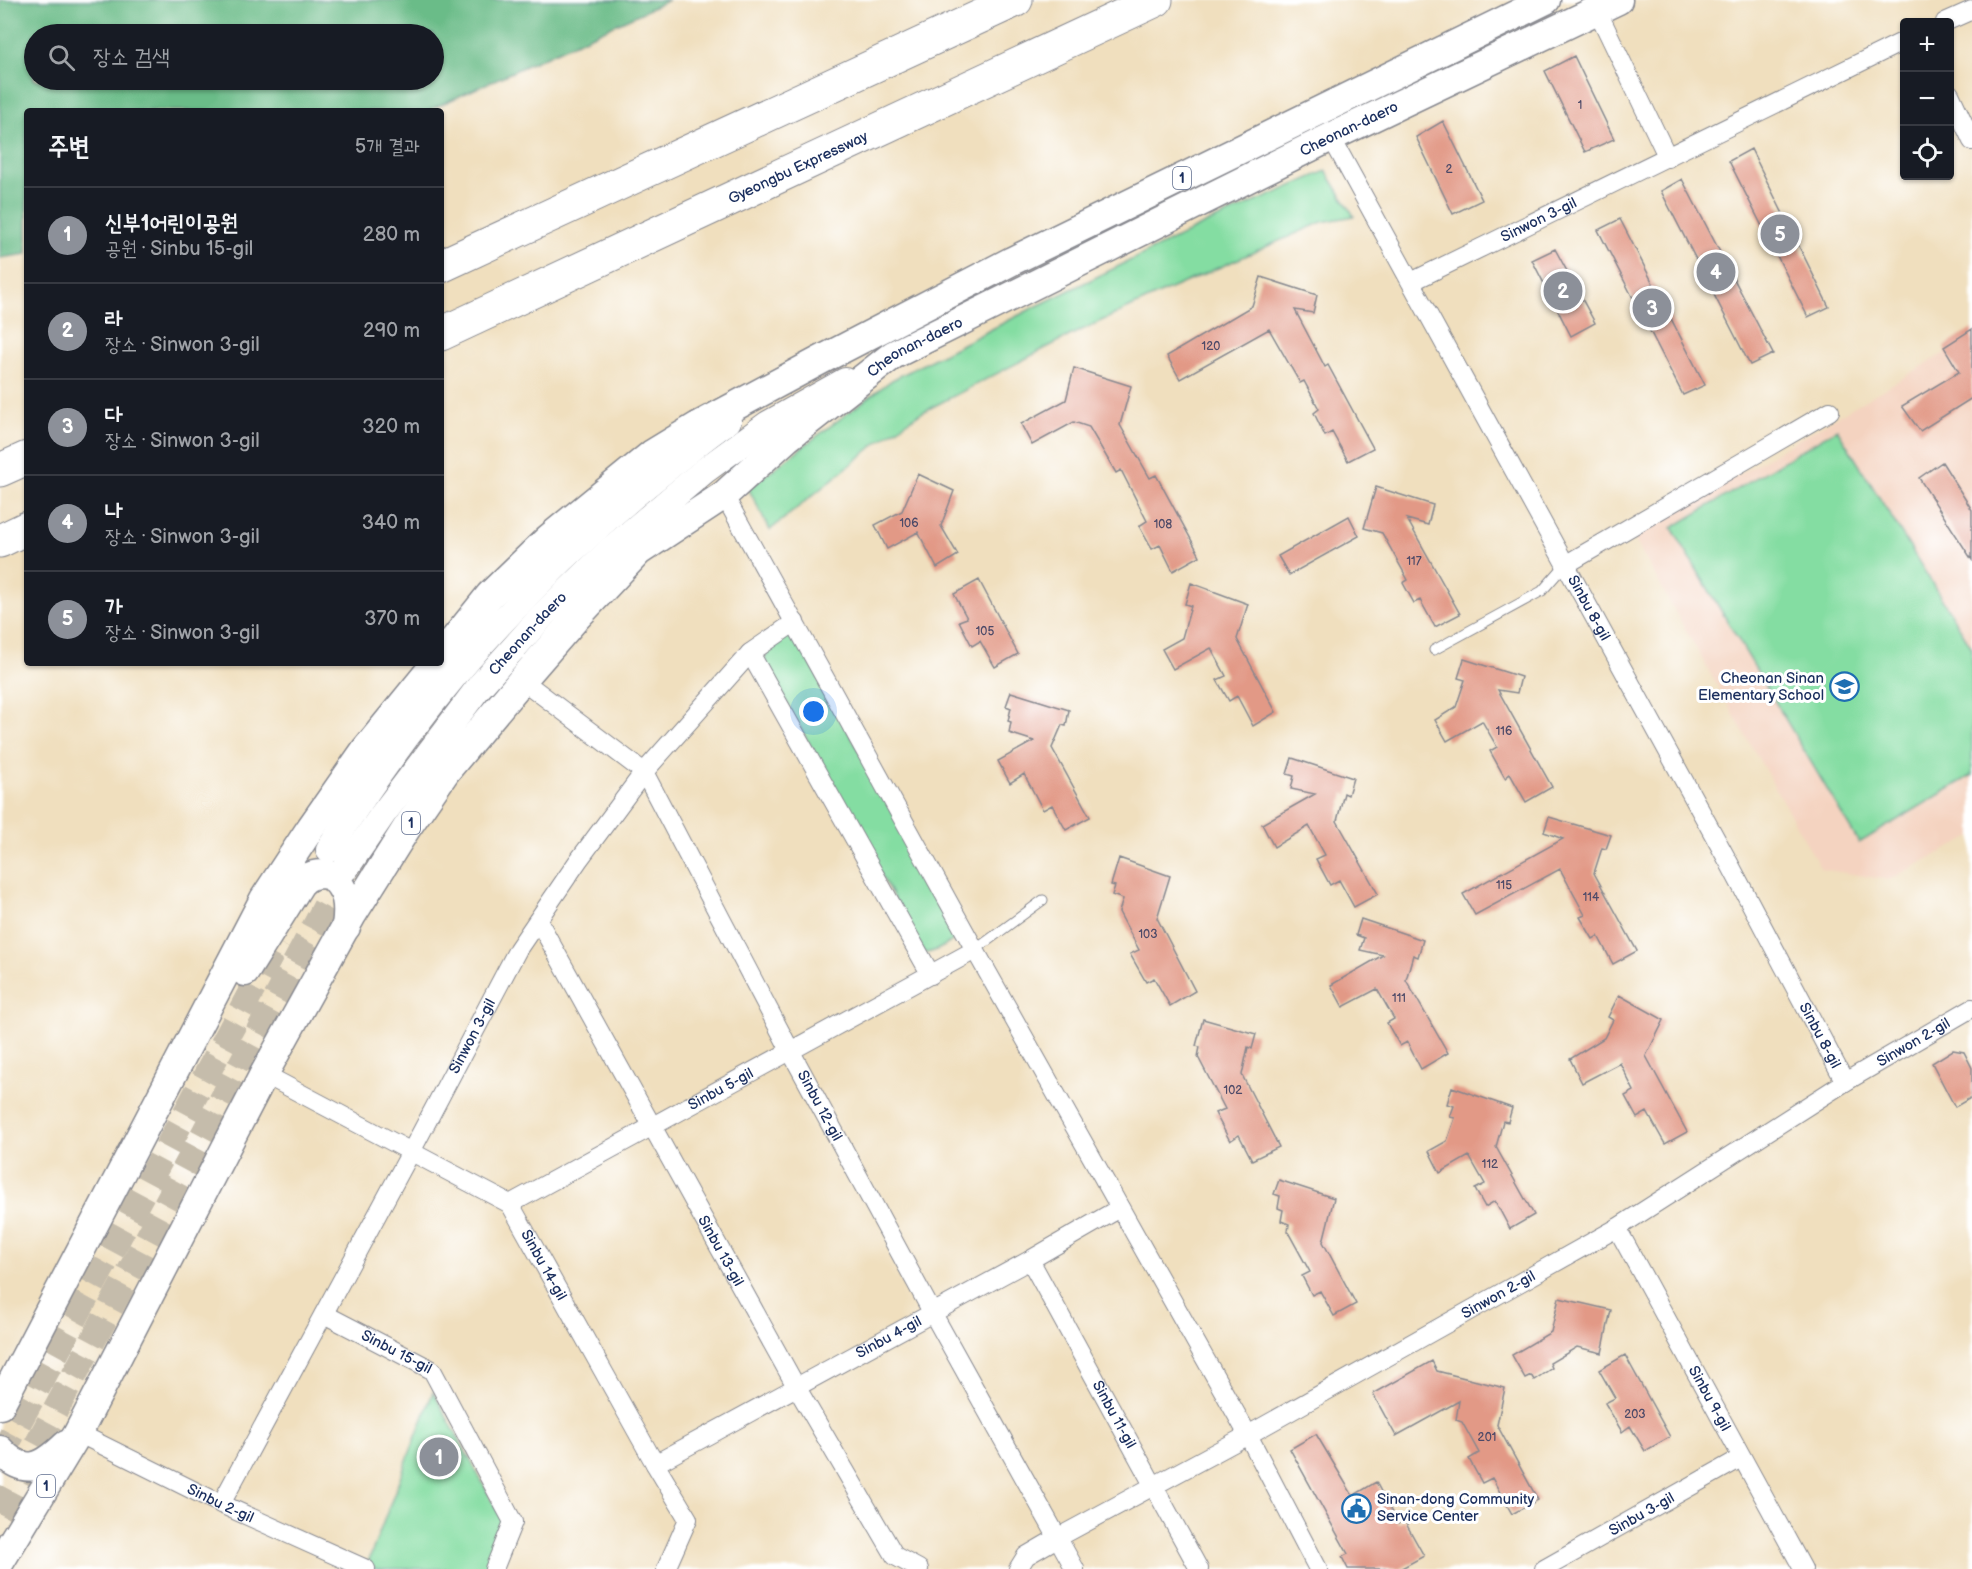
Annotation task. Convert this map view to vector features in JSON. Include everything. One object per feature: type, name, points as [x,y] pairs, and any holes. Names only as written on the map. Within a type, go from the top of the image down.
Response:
[{"type":"highway","points":[[444,265],[1016,0]]},
{"type":"highway","name":"Gyeongbu Expressway","points":[[444,333],[1156,0]]},
{"type":"highway","points":[[0,470],[24,459]]},
{"type":"highway","points":[[0,541],[24,529]]},
{"type":"main road","name":"Cheonan-daero","points":[[1546,0],[1042,246],[821,360],[711,433],[617,509],[537,584],[487,636],[441,690],[343,825],[338,859],[383,814],[479,687],[543,615],[609,551],[704,471],[768,424],[893,355],[1331,136],[1607,5]]},
{"type":"main road","name":"1","points":[[0,1562],[78,1433],[264,1074],[346,927],[406,829],[446,771],[575,619],[639,551],[724,495],[787,438],[893,355]]},
{"type":"main road","name":"1","points":[[444,652],[490,595],[549,538],[652,454],[698,426],[821,360]]},
{"type":"main road","points":[[1,1406],[264,899],[366,749],[434,666]]},
{"type":"main road","points":[[145,1126],[305,878],[320,874],[331,875],[336,880],[347,899],[346,927]]},
{"type":"main road","points":[[0,1450],[12,1462],[29,1468],[50,1459],[78,1433]]},
{"type":"street","points":[[1607,5],[1668,158]]},
{"type":"street","points":[[1954,18],[1972,10]]},
{"type":"street","name":"Sinwon 3-gil","points":[[1411,282],[1900,43]]},
{"type":"street","points":[[1954,103],[1972,141]]},
{"type":"street","name":"Sinbu 8-gil","points":[[1331,136],[1728,861],[1845,1082]]},
{"type":"street","points":[[1565,565],[1830,411]]},
{"type":"street","points":[[724,495],[975,950],[1248,1435],[1318,1569]]},
{"type":"street","name":"Sinwon 3-gil","points":[[221,1504],[518,949],[578,861],[644,772],[750,653],[795,622]]},
{"type":"street","points":[[750,653],[931,975]]},
{"type":"street","name":"Sinbu 12-gil","points":[[522,680],[644,772],[791,1052],[1075,1569]]},
{"type":"street","name":"Sinbu 13-gil","points":[[538,920],[797,1388],[895,1556],[919,1569]]},
{"type":"street","name":"Sinbu 5-gil","points":[[510,1204],[975,950]]},
{"type":"street","name":"Sinwon 2-gil","points":[[1018,1569],[1026,1556],[1248,1435],[1617,1228],[1845,1082],[1970,1015]]},
{"type":"street","points":[[264,1074],[510,1204]]},
{"type":"street","name":"Sinbu 14-gil","points":[[510,1204],[688,1519],[666,1569]]},
{"type":"street","name":"Sinbu 4-gil","points":[[655,1464],[1030,1260],[1120,1208]]},
{"type":"street","name":"Sinbu 9-gil","points":[[1617,1228],[1803,1569]]},
{"type":"street","name":"Sinbu 11-gil","points":[[1030,1260],[1200,1569]]},
{"type":"street","name":"Sinbu 15-gil","points":[[324,1314],[432,1370],[513,1522],[494,1569]]},
{"type":"street","name":"Sinbu 2-gil","points":[[78,1433],[221,1504],[366,1569]]},
{"type":"street","name":"Sinbu 3-gil","points":[[1544,1569],[1741,1458]]},
{"type":"lane","points":[[1434,650],[1542,591],[1565,565]]},
{"type":"lane","points":[[975,950],[1042,900]]},
{"type":"shaded area","name":"Cheonan Sinan Elementary School","points":[[1972,337],[1972,836],[1889,880],[1821,869],[1633,537]]},
{"type":"green space","points":[[0,0],[669,0],[434,108],[24,108],[24,254],[0,258]]},
{"type":"green space","points":[[1326,171],[1354,216],[1322,222],[1168,290],[1073,334],[917,415],[877,443],[770,530],[748,488],[892,380],[1205,224]]},
{"type":"green space","points":[[1837,429],[1972,648],[1972,775],[1859,843],[1672,528]]},
{"type":"green space","points":[[786,634],[795,635],[960,932],[953,940],[939,949],[924,953],[764,662],[767,652]]},
{"type":"green space","points":[[433,1392],[504,1522],[486,1569],[377,1569],[367,1565]]},
{"type":"building","points":[[1574,56],[1614,139],[1585,152],[1545,71]]},
{"type":"building","points":[[1443,121],[1482,200],[1453,214],[1416,137]]},
{"type":"building","points":[[1751,149],[1829,307],[1808,317],[1729,161]]},
{"type":"building","points":[[1682,179],[1773,354],[1750,365],[1661,191]]},
{"type":"building","points":[[1620,219],[1705,385],[1683,395],[1598,230]]},
{"type":"building","points":[[1555,249],[1595,323],[1571,336],[1532,260]]},
{"type":"building","points":[[1261,277],[1317,295],[1313,313],[1295,310],[1325,367],[1328,365],[1373,448],[1348,461],[1332,432],[1325,436],[1314,413],[1319,409],[1304,381],[1300,383],[1269,329],[1180,379],[1167,356],[1252,306]]},
{"type":"building","points":[[1972,329],[1972,398],[1920,431],[1902,406],[1959,372],[1944,347]]},
{"type":"building","points":[[1074,368],[1131,386],[1120,425],[1150,478],[1156,475],[1200,556],[1173,571],[1160,545],[1152,549],[1139,526],[1147,521],[1121,470],[1116,473],[1089,427],[1074,422],[1032,445],[1021,424],[1066,400]]},
{"type":"building","points":[[1942,462],[1972,510],[1972,560],[1919,478]]},
{"type":"building","points":[[918,474],[954,491],[941,526],[958,555],[937,568],[918,532],[887,549],[875,525],[902,511]]},
{"type":"building","points":[[1376,487],[1433,505],[1428,525],[1407,519],[1460,614],[1435,627],[1420,600],[1414,603],[1403,583],[1408,580],[1382,533],[1364,528]]},
{"type":"building","points":[[1349,516],[1359,536],[1289,575],[1278,556]]},
{"type":"building","points":[[979,580],[1018,654],[995,667],[980,641],[972,646],[959,621],[967,618],[954,594]]},
{"type":"building","points":[[1191,583],[1248,604],[1237,639],[1276,712],[1253,726],[1237,696],[1229,701],[1217,680],[1226,676],[1211,648],[1173,669],[1162,649],[1182,638],[1191,606],[1185,604]]},
{"type":"building","points":[[1464,659],[1521,677],[1517,693],[1498,690],[1552,787],[1526,802],[1510,774],[1505,778],[1490,751],[1497,747],[1482,721],[1447,741],[1435,720],[1456,707],[1465,680],[1458,678]]},
{"type":"building","points":[[1011,692],[1069,710],[1066,726],[1062,725],[1052,748],[1090,817],[1066,830],[1052,805],[1043,810],[1024,774],[1010,783],[998,761],[1034,741],[1009,733],[1011,722],[1008,721],[1011,708],[1006,706]]},
{"type":"building","points":[[1292,758],[1353,778],[1348,795],[1344,793],[1337,821],[1378,894],[1354,907],[1339,880],[1330,885],[1316,859],[1325,855],[1309,826],[1274,847],[1262,824],[1315,794],[1291,789],[1294,776],[1287,774]]},
{"type":"building","points":[[1549,817],[1611,835],[1606,849],[1602,848],[1594,873],[1637,951],[1613,964],[1598,936],[1593,939],[1580,917],[1585,915],[1560,869],[1475,915],[1463,894],[1563,839],[1544,832]]},
{"type":"building","points":[[1119,858],[1170,876],[1157,918],[1195,991],[1170,1006],[1154,978],[1146,982],[1130,954],[1139,950],[1119,912],[1123,899],[1112,895],[1115,886],[1111,885]]},
{"type":"building","points":[[1361,919],[1423,940],[1418,957],[1413,955],[1406,980],[1448,1053],[1421,1069],[1407,1042],[1400,1046],[1387,1023],[1394,1019],[1377,989],[1343,1007],[1331,985],[1383,955],[1360,950],[1364,938],[1356,935]]},
{"type":"building","points":[[1619,995],[1664,1020],[1646,1056],[1687,1132],[1665,1144],[1647,1112],[1637,1118],[1625,1096],[1634,1091],[1620,1063],[1582,1083],[1570,1059],[1604,1038],[1613,1020],[1608,1017]]},
{"type":"building","points":[[1203,1019],[1256,1034],[1252,1049],[1248,1047],[1242,1075],[1279,1147],[1252,1160],[1239,1135],[1230,1141],[1215,1113],[1225,1109],[1198,1057],[1200,1047],[1196,1046]]},
{"type":"building","points":[[1953,1050],[1964,1052],[1972,1068],[1972,1097],[1955,1107],[1932,1063]]},
{"type":"building","points":[[1452,1087],[1512,1108],[1508,1122],[1503,1121],[1496,1147],[1534,1215],[1510,1229],[1495,1201],[1485,1207],[1475,1189],[1485,1184],[1469,1156],[1440,1173],[1429,1151],[1447,1141],[1455,1118],[1450,1117],[1454,1106],[1447,1104]]},
{"type":"building","points":[[1279,1180],[1334,1198],[1323,1242],[1356,1304],[1334,1316],[1320,1291],[1312,1295],[1302,1276],[1310,1272],[1288,1232],[1289,1224],[1281,1221],[1283,1210],[1278,1208],[1280,1196],[1274,1194]]},
{"type":"building","points":[[1559,1298],[1611,1310],[1602,1353],[1577,1347],[1550,1363],[1552,1368],[1534,1380],[1531,1375],[1525,1378],[1512,1355],[1551,1332]]},
{"type":"building","points":[[1625,1355],[1670,1437],[1645,1451],[1630,1426],[1622,1432],[1605,1403],[1615,1398],[1599,1370]]},
{"type":"building","points":[[1432,1361],[1437,1371],[1505,1388],[1497,1425],[1538,1500],[1512,1514],[1492,1478],[1482,1483],[1469,1459],[1479,1453],[1462,1422],[1456,1420],[1459,1401],[1396,1436],[1373,1394]]},
{"type":"building","name":"Sinan-dong Community Service Center","points":[[1316,1434],[1353,1496],[1376,1482],[1398,1524],[1404,1520],[1424,1556],[1400,1569],[1348,1569],[1342,1557],[1348,1554],[1290,1449]]},
{"type":"tunnel","points":[[0,1514],[346,868]]},
{"type":"tunnel","points":[[0,1457],[278,942]]},
{"type":"place","name":"가","points":[[1780,234]]},
{"type":"place","name":"나","points":[[1716,272]]},
{"type":"place","name":"라","points":[[1563,291]]},
{"type":"place","name":"다","points":[[1652,308]]},
{"type":"place","name":"Cheonan Sinan Elementary School","points":[[1845,687]]},
{"type":"place","name":"신부1어린이공원","points":[[439,1457]]},
{"type":"place","name":"Sinan-dong Community Service Center","points":[[1356,1508]]}]
